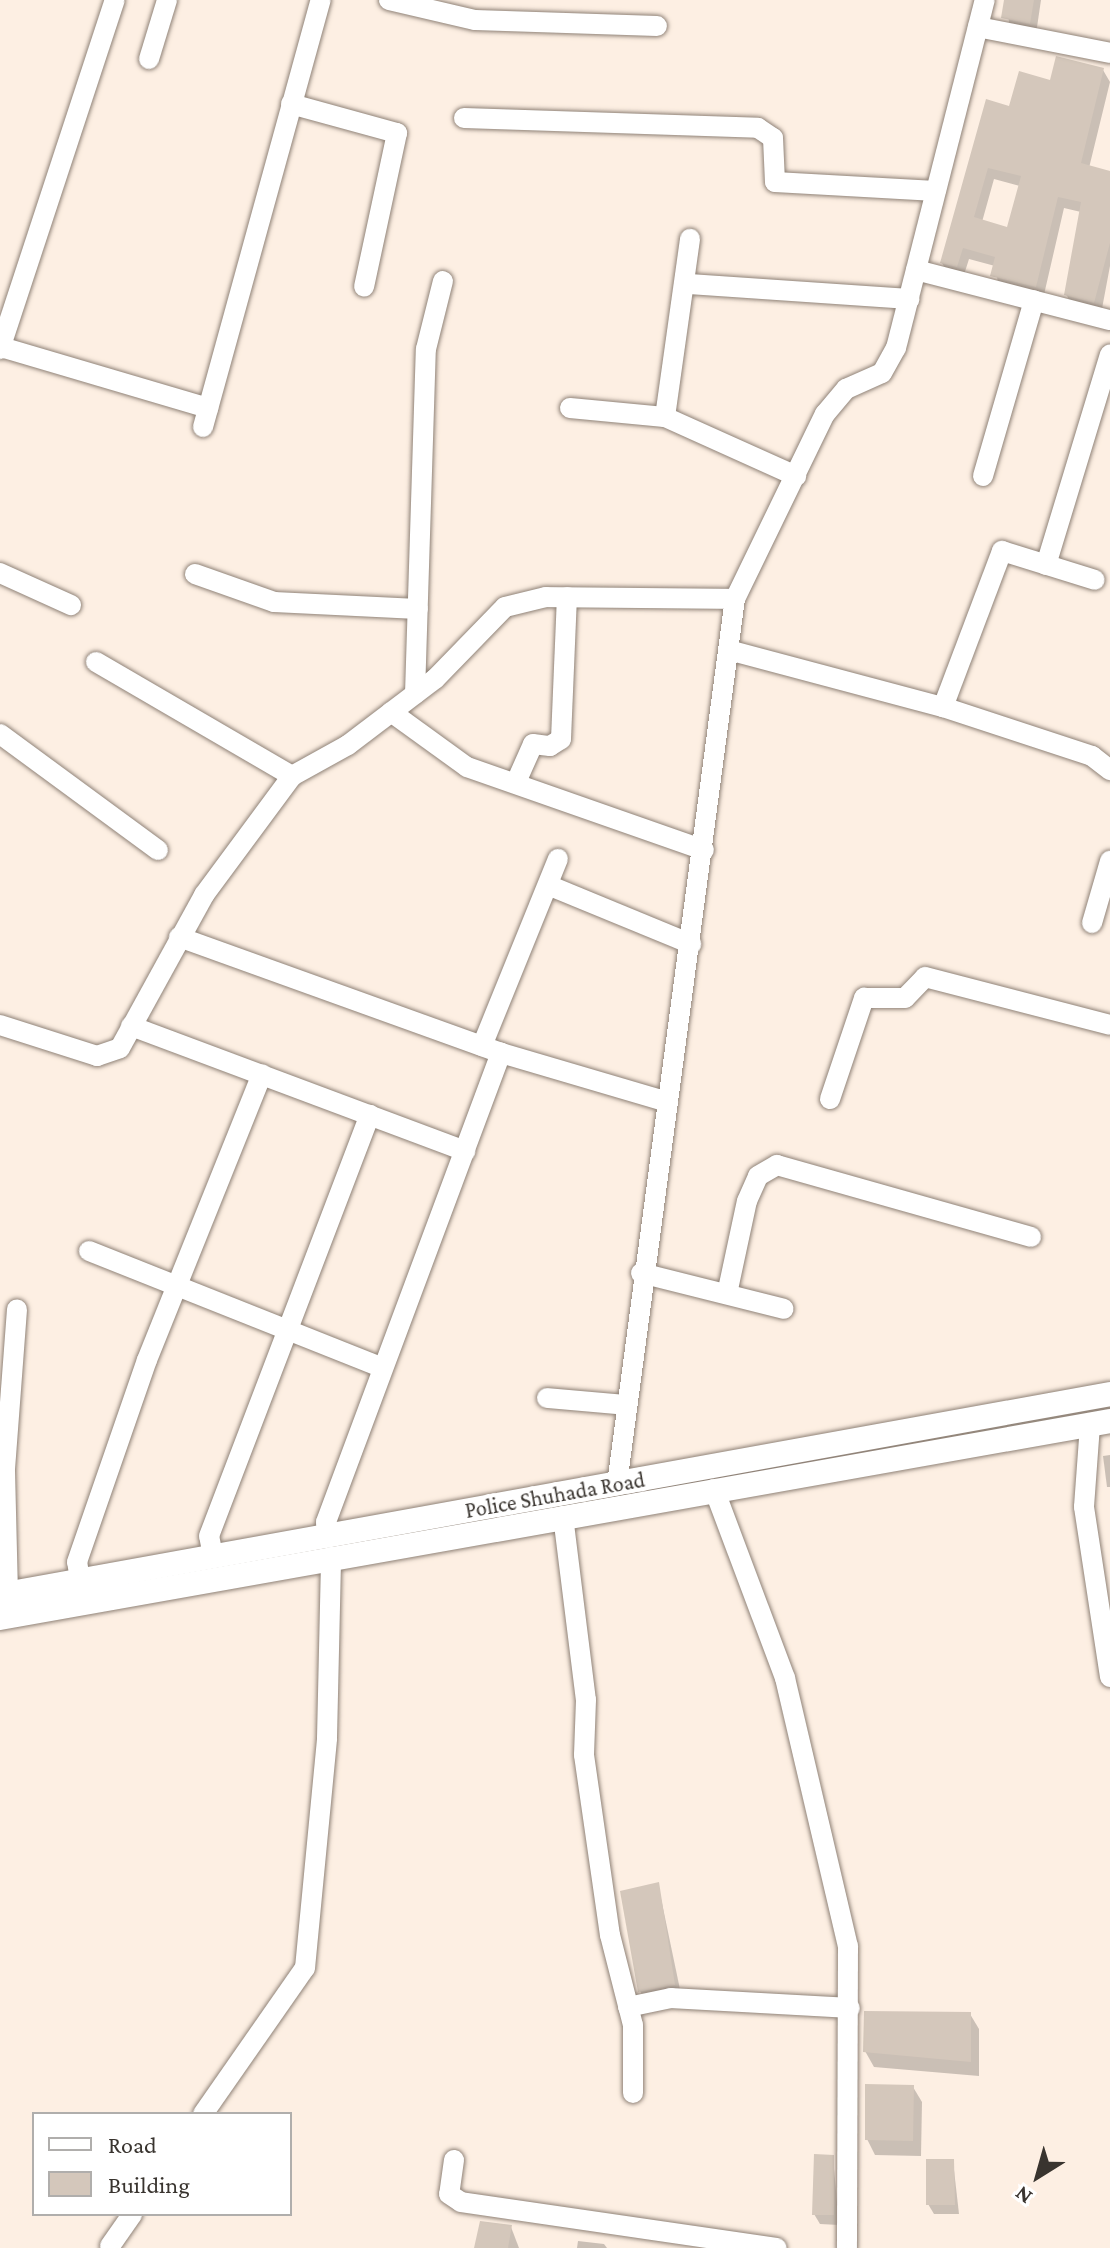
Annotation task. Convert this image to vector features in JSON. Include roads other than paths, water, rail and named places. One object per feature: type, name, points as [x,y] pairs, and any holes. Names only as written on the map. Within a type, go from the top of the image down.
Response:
[{"type":"main road","name":"Police Shuhada Road","points":[[363,1541],[563,1516],[714,1489],[1110,1394]]},
{"type":"main road","name":"Police Shuhada Road","points":[[0,1618],[617,1484],[884,1446],[1100,1423]]},
{"type":"main road","name":"Police Shuhada Road","points":[[4,1594],[213,1556],[329,1547]]},
{"type":"street","points":[[115,0],[0,348],[206,418],[321,0]]},
{"type":"street","points":[[149,59],[167,0]]},
{"type":"street","points":[[389,0],[475,20],[657,26]]},
{"type":"street","points":[[617,1484],[641,1273],[732,651],[735,599],[825,414],[846,389],[882,373],[909,299],[985,0]]},
{"type":"street","points":[[978,27],[1110,53]]},
{"type":"street","points":[[291,104],[397,133],[364,287]]},
{"type":"street","points":[[464,118],[758,128],[773,138],[775,182],[936,191]]},
{"type":"street","points":[[665,417],[689,284],[690,239]]},
{"type":"street","points":[[916,270],[1110,320]]},
{"type":"street","points":[[415,694],[426,349],[443,281]]},
{"type":"street","points":[[689,284],[909,299]]},
{"type":"street","points":[[983,476],[1034,300]]},
{"type":"street","points":[[1046,565],[1104,400],[1110,354]]},
{"type":"street","points":[[570,408],[665,417],[796,476]]},
{"type":"street","points":[[943,707],[996,557],[1014,550],[1046,565],[1095,580]]},
{"type":"street","points":[[0,573],[71,605]]},
{"type":"street","points":[[195,574],[274,602],[418,609]]},
{"type":"street","points":[[0,1025],[97,1056],[120,1048],[179,937],[292,776],[415,694],[505,607],[567,597],[735,599]]},
{"type":"street","points":[[517,780],[533,744],[561,739],[567,597]]},
{"type":"street","points":[[732,651],[943,707],[1092,756],[1110,770]]},
{"type":"street","points":[[96,662],[292,776]]},
{"type":"street","points":[[391,712],[467,767],[517,780],[704,850]]},
{"type":"street","points":[[0,734],[158,850]]},
{"type":"street","points":[[204,2112],[305,1968],[327,1738],[329,1547],[326,1522],[465,1151],[492,1049],[558,859]]},
{"type":"street","points":[[1092,923],[1110,861]]},
{"type":"street","points":[[548,885],[691,944]]},
{"type":"street","points":[[179,937],[492,1049],[668,1102]]},
{"type":"street","points":[[830,1099],[864,998],[905,998],[925,977],[1110,1025]]},
{"type":"street","points":[[131,1026],[465,1151]]},
{"type":"street","points":[[80,1580],[77,1562],[177,1284],[262,1074]]},
{"type":"street","points":[[213,1556],[209,1536],[370,1115]]},
{"type":"street","points":[[727,1294],[747,1201],[767,1166],[1031,1237]]},
{"type":"street","points":[[89,1251],[383,1368]]},
{"type":"street","points":[[641,1273],[784,1309]]},
{"type":"street","points":[[4,1594],[5,1469],[17,1309]]},
{"type":"street","points":[[547,1398],[627,1405]]},
{"type":"street","points":[[1100,1423],[1084,1507],[1110,1677]]},
{"type":"street","points":[[714,1489],[785,1678],[848,1946],[847,2248]]},
{"type":"street","points":[[563,1516],[586,1700],[584,1755],[610,1935],[628,2007],[633,2093]]},
{"type":"street","points":[[628,2007],[671,1998],[850,2008]]},
{"type":"street","points":[[454,2160],[449,2194],[461,2202],[777,2248]]},
{"type":"street","points":[[110,2246],[131,2216]]}]
